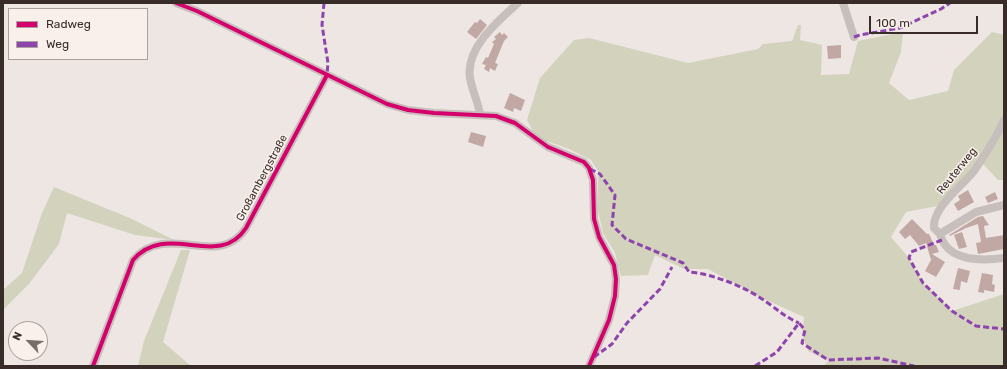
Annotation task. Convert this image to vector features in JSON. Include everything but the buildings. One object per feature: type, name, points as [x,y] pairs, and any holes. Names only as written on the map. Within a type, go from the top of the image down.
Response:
[{"type":"street","points":[[176,3],[197,11],[376,100],[408,110],[434,113],[480,114],[496,116],[515,123],[548,147],[584,162],[589,168],[594,180],[594,219],[599,237],[614,265],[616,279],[615,296],[609,320],[589,366]]},
{"type":"street","points":[[480,114],[469,77],[472,60],[478,46],[492,26],[518,3]]},
{"type":"street","points":[[843,3],[854,37]]},
{"type":"street","name":"Großambergstraße","points":[[93,366],[133,260],[146,249],[160,244],[177,243],[220,247],[235,241],[246,228],[327,75]]},
{"type":"street","name":"Reuterweg","points":[[940,234],[934,228],[934,224],[941,208],[973,172],[992,143],[1004,120]]},
{"type":"street","points":[[1004,205],[976,212],[940,234],[946,246],[957,255],[985,260],[1004,258]]},
{"type":"green space","points":[[798,25],[801,25],[800,40],[822,45],[821,75],[849,74],[858,41],[903,32],[901,52],[889,83],[909,100],[948,91],[954,70],[992,32],[1004,35],[1004,180],[998,180],[982,163],[937,206],[906,212],[891,237],[909,258],[923,283],[952,311],[1004,294],[1004,366],[824,366],[828,361],[808,351],[802,334],[804,317],[760,297],[708,269],[684,269],[655,255],[648,275],[621,276],[615,253],[603,233],[598,211],[598,171],[591,160],[569,149],[536,137],[527,120],[540,78],[574,40],[589,38],[688,63],[758,49],[763,44],[792,41]]},
{"type":"green space","points":[[54,187],[132,219],[174,240],[135,235],[67,213],[59,244],[29,284],[3,310],[3,290],[22,273],[42,213]]},
{"type":"green space","points":[[181,250],[190,250],[163,342],[191,366],[138,366],[144,341]]},
{"type":"marked path","points":[[324,3],[322,25],[328,63],[327,75]]},
{"type":"marked path","points":[[854,37],[900,28],[941,9],[950,3]]},
{"type":"marked path","points":[[590,169],[600,174],[615,195],[612,225],[626,239],[683,263],[689,272],[699,273],[720,279],[741,287],[760,297],[787,317],[799,323]]},
{"type":"marked path","points":[[942,240],[911,252],[909,258],[923,283],[952,311],[976,326],[1004,329]]},
{"type":"marked path","points":[[594,357],[612,344],[627,323],[660,289],[672,267]]},
{"type":"marked path","points":[[755,366],[777,352],[799,323],[805,330],[802,343],[828,360],[878,358],[914,366]]},
{"type":"cycle path","points":[[176,3],[197,11],[387,104],[408,110],[434,113],[496,116],[515,123],[548,147],[584,162],[589,168],[593,180],[594,219],[599,237],[614,265],[616,279],[615,296],[609,320],[589,366]]},
{"type":"cycle path","points":[[93,366],[133,260],[146,249],[161,244],[221,246],[234,240],[246,228],[327,75]]}]
